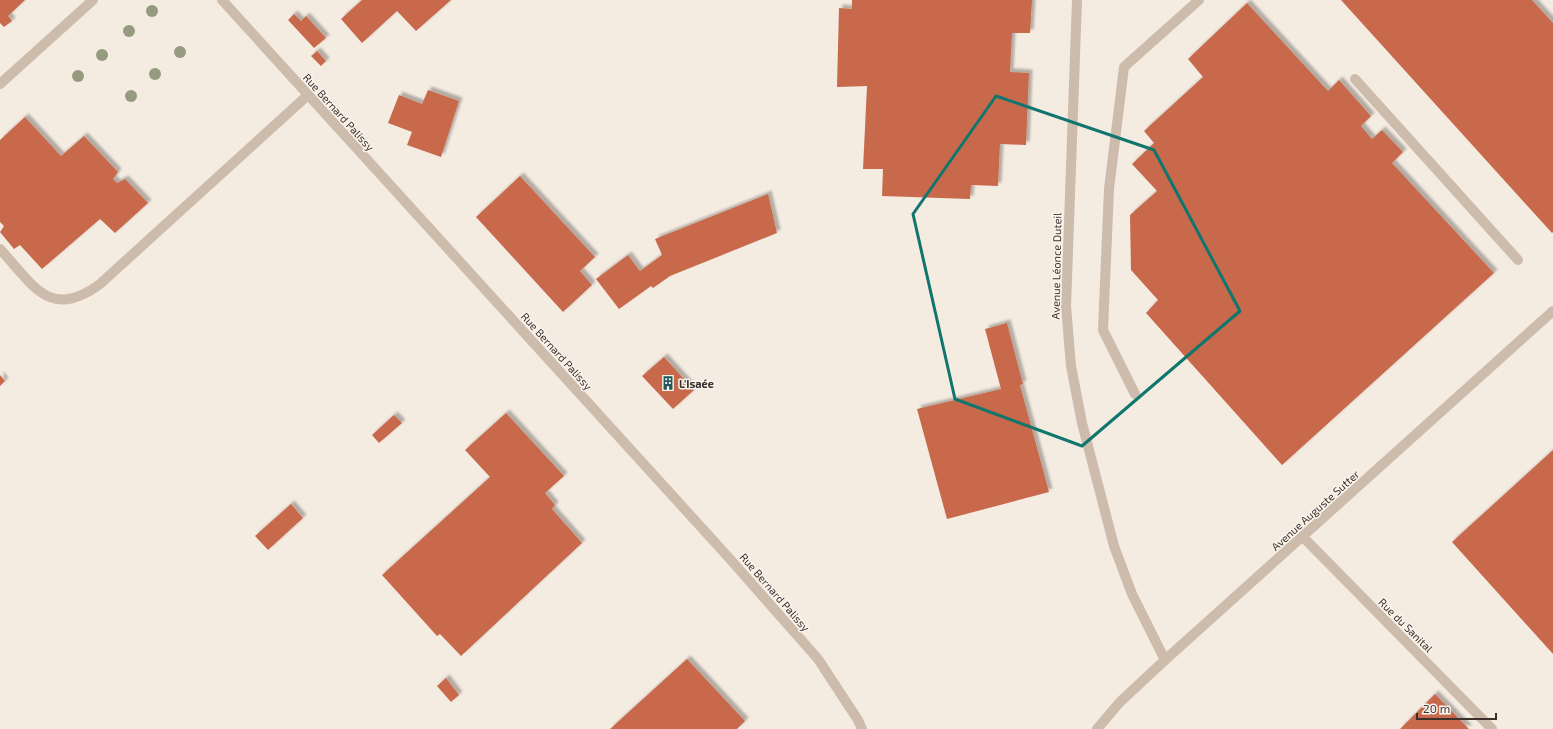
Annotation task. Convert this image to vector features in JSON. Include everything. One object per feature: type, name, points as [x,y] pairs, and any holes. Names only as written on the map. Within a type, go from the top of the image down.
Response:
[{"type":"street","points":[[0,84],[93,0]]},
{"type":"street","name":"Rue Bernard Palissy","points":[[222,0],[730,559],[818,659],[858,720],[862,729]]},
{"type":"street","name":"Avenue Léonce Duteil","points":[[1076,0],[1066,306],[1070,366],[1082,423],[1114,546],[1132,594],[1165,660]]},
{"type":"street","points":[[1135,394],[1103,330],[1109,189],[1124,67],[1199,0]]},
{"type":"street","points":[[1355,79],[1518,260]]},
{"type":"street","points":[[0,249],[38,290],[47,297],[58,300],[71,299],[86,294],[100,284],[184,209],[308,95]]},
{"type":"street","name":"Avenue Auguste Sutter","points":[[1097,729],[1120,702],[1165,660],[1553,311]]},
{"type":"street","name":"Rue du Sanital","points":[[1303,537],[1492,729]]},
{"type":"highlighted area","points":[[996,96],[1154,150],[1240,311],[1082,446],[955,399],[913,214]]},
{"type":"building","points":[[0,0],[25,0],[8,16],[12,21],[4,27],[0,23]]},
{"type":"building","points":[[362,0],[451,0],[416,31],[397,11],[362,43],[341,19]]},
{"type":"building","points":[[852,0],[1032,0],[1030,33],[1012,33],[1010,72],[1029,73],[1026,145],[1000,144],[998,186],[971,185],[970,199],[882,196],[883,169],[863,169],[867,86],[837,87],[839,8],[852,9]]},
{"type":"building","points":[[1341,0],[1532,0],[1553,23],[1552,233]]},
{"type":"building","points":[[1247,3],[1328,91],[1339,80],[1371,116],[1361,126],[1372,139],[1382,130],[1403,152],[1392,163],[1494,273],[1282,465],[1146,313],[1158,300],[1131,270],[1130,215],[1157,191],[1132,164],[1154,143],[1144,131],[1203,77],[1188,59]]},
{"type":"building","points":[[294,14],[301,21],[306,16],[326,38],[314,48],[288,20]]},
{"type":"building","points":[[317,51],[326,61],[321,66],[311,56]]},
{"type":"building","points":[[428,90],[459,101],[441,157],[407,145],[412,132],[388,123],[399,95],[422,104]]},
{"type":"building","points":[[25,117],[61,156],[84,136],[118,172],[113,179],[117,183],[125,179],[148,203],[115,233],[100,219],[42,269],[20,245],[14,249],[0,232],[4,226],[0,222],[0,140]]},
{"type":"building","points":[[520,176],[595,257],[580,271],[592,285],[563,312],[476,217]]},
{"type":"building","points":[[768,194],[777,233],[670,276],[653,288],[651,286],[619,309],[596,279],[628,255],[640,271],[662,255],[655,239]]},
{"type":"building","points":[[1007,323],[1023,384],[1020,385],[1049,492],[947,519],[917,409],[1001,389],[985,329]]},
{"type":"building","name":"L'Isaée","points":[[664,357],[694,390],[673,409],[642,376]]},
{"type":"building","points":[[0,375],[5,381],[0,386]]},
{"type":"building","points":[[506,413],[564,476],[545,493],[555,505],[552,509],[582,543],[461,656],[440,634],[437,636],[382,575],[490,477],[465,450]]},
{"type":"building","points":[[394,415],[402,423],[379,443],[372,435]]},
{"type":"building","points":[[1553,450],[1553,654],[1452,542]]},
{"type":"building","points":[[291,504],[303,518],[268,550],[255,536]]},
{"type":"building","points":[[687,659],[745,721],[737,729],[610,729]]},
{"type":"building","points":[[446,678],[459,695],[451,702],[437,686]]},
{"type":"building","points":[[1435,694],[1469,729],[1400,729]]},
{"type":"place","name":"L'Isaée","points":[[668,383]]}]
